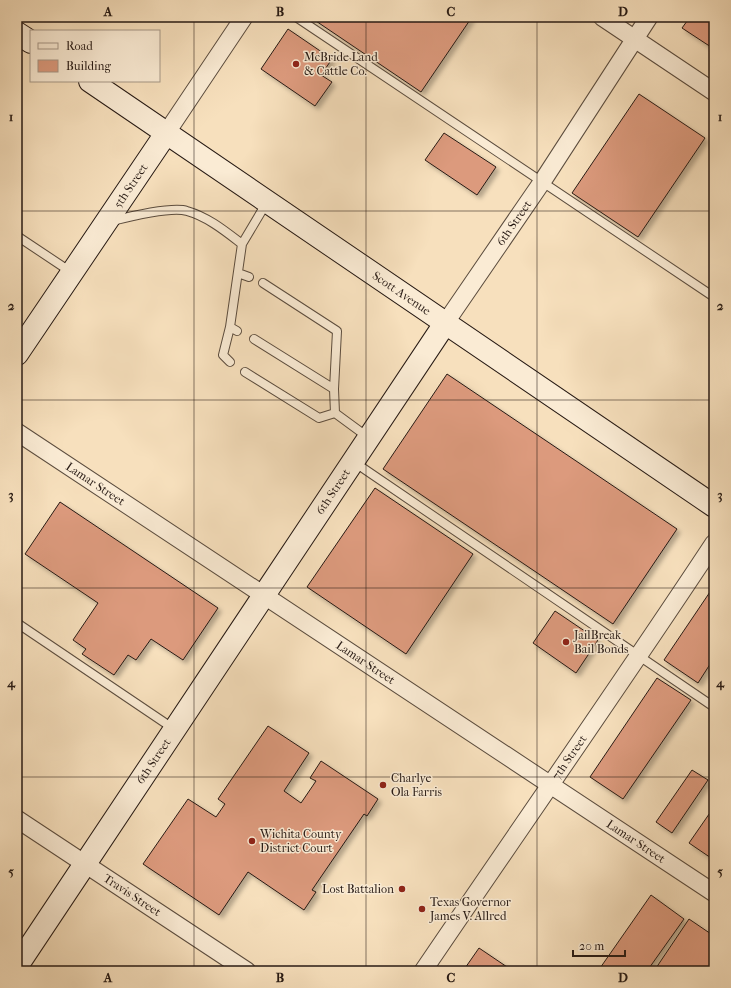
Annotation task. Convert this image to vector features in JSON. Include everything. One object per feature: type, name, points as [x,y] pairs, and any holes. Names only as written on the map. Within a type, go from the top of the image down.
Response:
[{"type":"main road","points":[[17,33],[30,41]]},
{"type":"main road","name":"Scott Avenue","points":[[92,82],[446,322],[714,506]]},
{"type":"main road","name":"5th Street","points":[[17,354],[167,132]]},
{"type":"main road","name":"6th Street","points":[[17,966],[83,864],[354,462],[446,322]]},
{"type":"street","name":"5th Street","points":[[167,132],[244,17]]},
{"type":"street","points":[[602,17],[714,92]]},
{"type":"street","name":"6th Street","points":[[446,322],[542,182],[648,17]]},
{"type":"street","name":"Lamar Street","points":[[17,432],[550,783],[714,893]]},
{"type":"street","name":"7th Street","points":[[423,971],[550,783],[640,656],[714,543]]},
{"type":"street","name":"Travis Street","points":[[17,819],[247,971]]},
{"type":"lane","points":[[296,17],[714,297]]},
{"type":"lane","points":[[230,362],[223,355],[233,329],[242,244],[268,201]]},
{"type":"lane","points":[[106,222],[148,213],[186,210],[218,226],[242,244]]},
{"type":"lane","points":[[17,236],[73,273]]},
{"type":"lane","points":[[238,273],[249,277]]},
{"type":"lane","points":[[263,283],[337,331],[334,390],[335,413]]},
{"type":"lane","points":[[254,339],[334,390]]},
{"type":"lane","points":[[245,372],[319,418],[335,413]]},
{"type":"lane","points":[[335,413],[369,439]]},
{"type":"lane","points":[[354,462],[714,707]]},
{"type":"lane","points":[[17,624],[174,729]]},
{"type":"building","points":[[310,17],[472,17],[421,92]]},
{"type":"building","points":[[690,17],[714,17],[714,49],[682,28]]},
{"type":"building","name":"McBride Land & Cattle Co.","points":[[288,29],[332,59],[321,75],[332,82],[315,106],[261,69]]},
{"type":"building","points":[[639,94],[705,138],[638,237],[572,193]]},
{"type":"building","points":[[444,133],[496,167],[477,195],[425,160]]},
{"type":"building","points":[[447,374],[677,529],[613,624],[383,469]]},
{"type":"building","points":[[375,488],[473,554],[406,654],[307,587]]},
{"type":"building","points":[[60,502],[218,608],[183,660],[151,639],[136,660],[128,655],[114,675],[82,654],[86,649],[73,640],[98,603],[25,554]]},
{"type":"building","points":[[714,586],[714,658],[698,683],[664,660]]},
{"type":"building","name":"JailBreak Bail Bonds","points":[[555,611],[598,640],[576,673],[533,643]]},
{"type":"building","points":[[657,678],[691,700],[623,799],[590,777]]},
{"type":"building","name":"Wichita County District Court","points":[[268,726],[309,753],[284,791],[301,803],[316,781],[310,778],[321,761],[378,799],[367,816],[364,814],[312,890],[316,892],[304,910],[248,872],[219,915],[143,864],[188,799],[216,817],[225,804],[218,799]]},
{"type":"building","points":[[692,770],[708,780],[672,833],[656,822]]},
{"type":"building","points":[[714,807],[714,860],[689,843]]},
{"type":"building","points":[[651,895],[684,919],[647,971],[598,971]]},
{"type":"building","points":[[689,919],[714,936],[714,961],[707,971],[654,971]]},
{"type":"building","points":[[479,948],[513,971],[463,971]]},
{"type":"building","points":[[714,961],[714,971],[707,971]]},
{"type":"place","name":"McBride Land & Cattle Co.","points":[[296,64]]},
{"type":"place","name":"JailBreak Bail Bonds","points":[[566,642]]},
{"type":"place","name":"Charlye Ola Farris","points":[[383,785]]},
{"type":"place","name":"Wichita County District Court","points":[[252,841]]},
{"type":"place","name":"Lost Battalion","points":[[402,889]]},
{"type":"place","name":"Texas Governor James V. Allred","points":[[422,909]]}]
